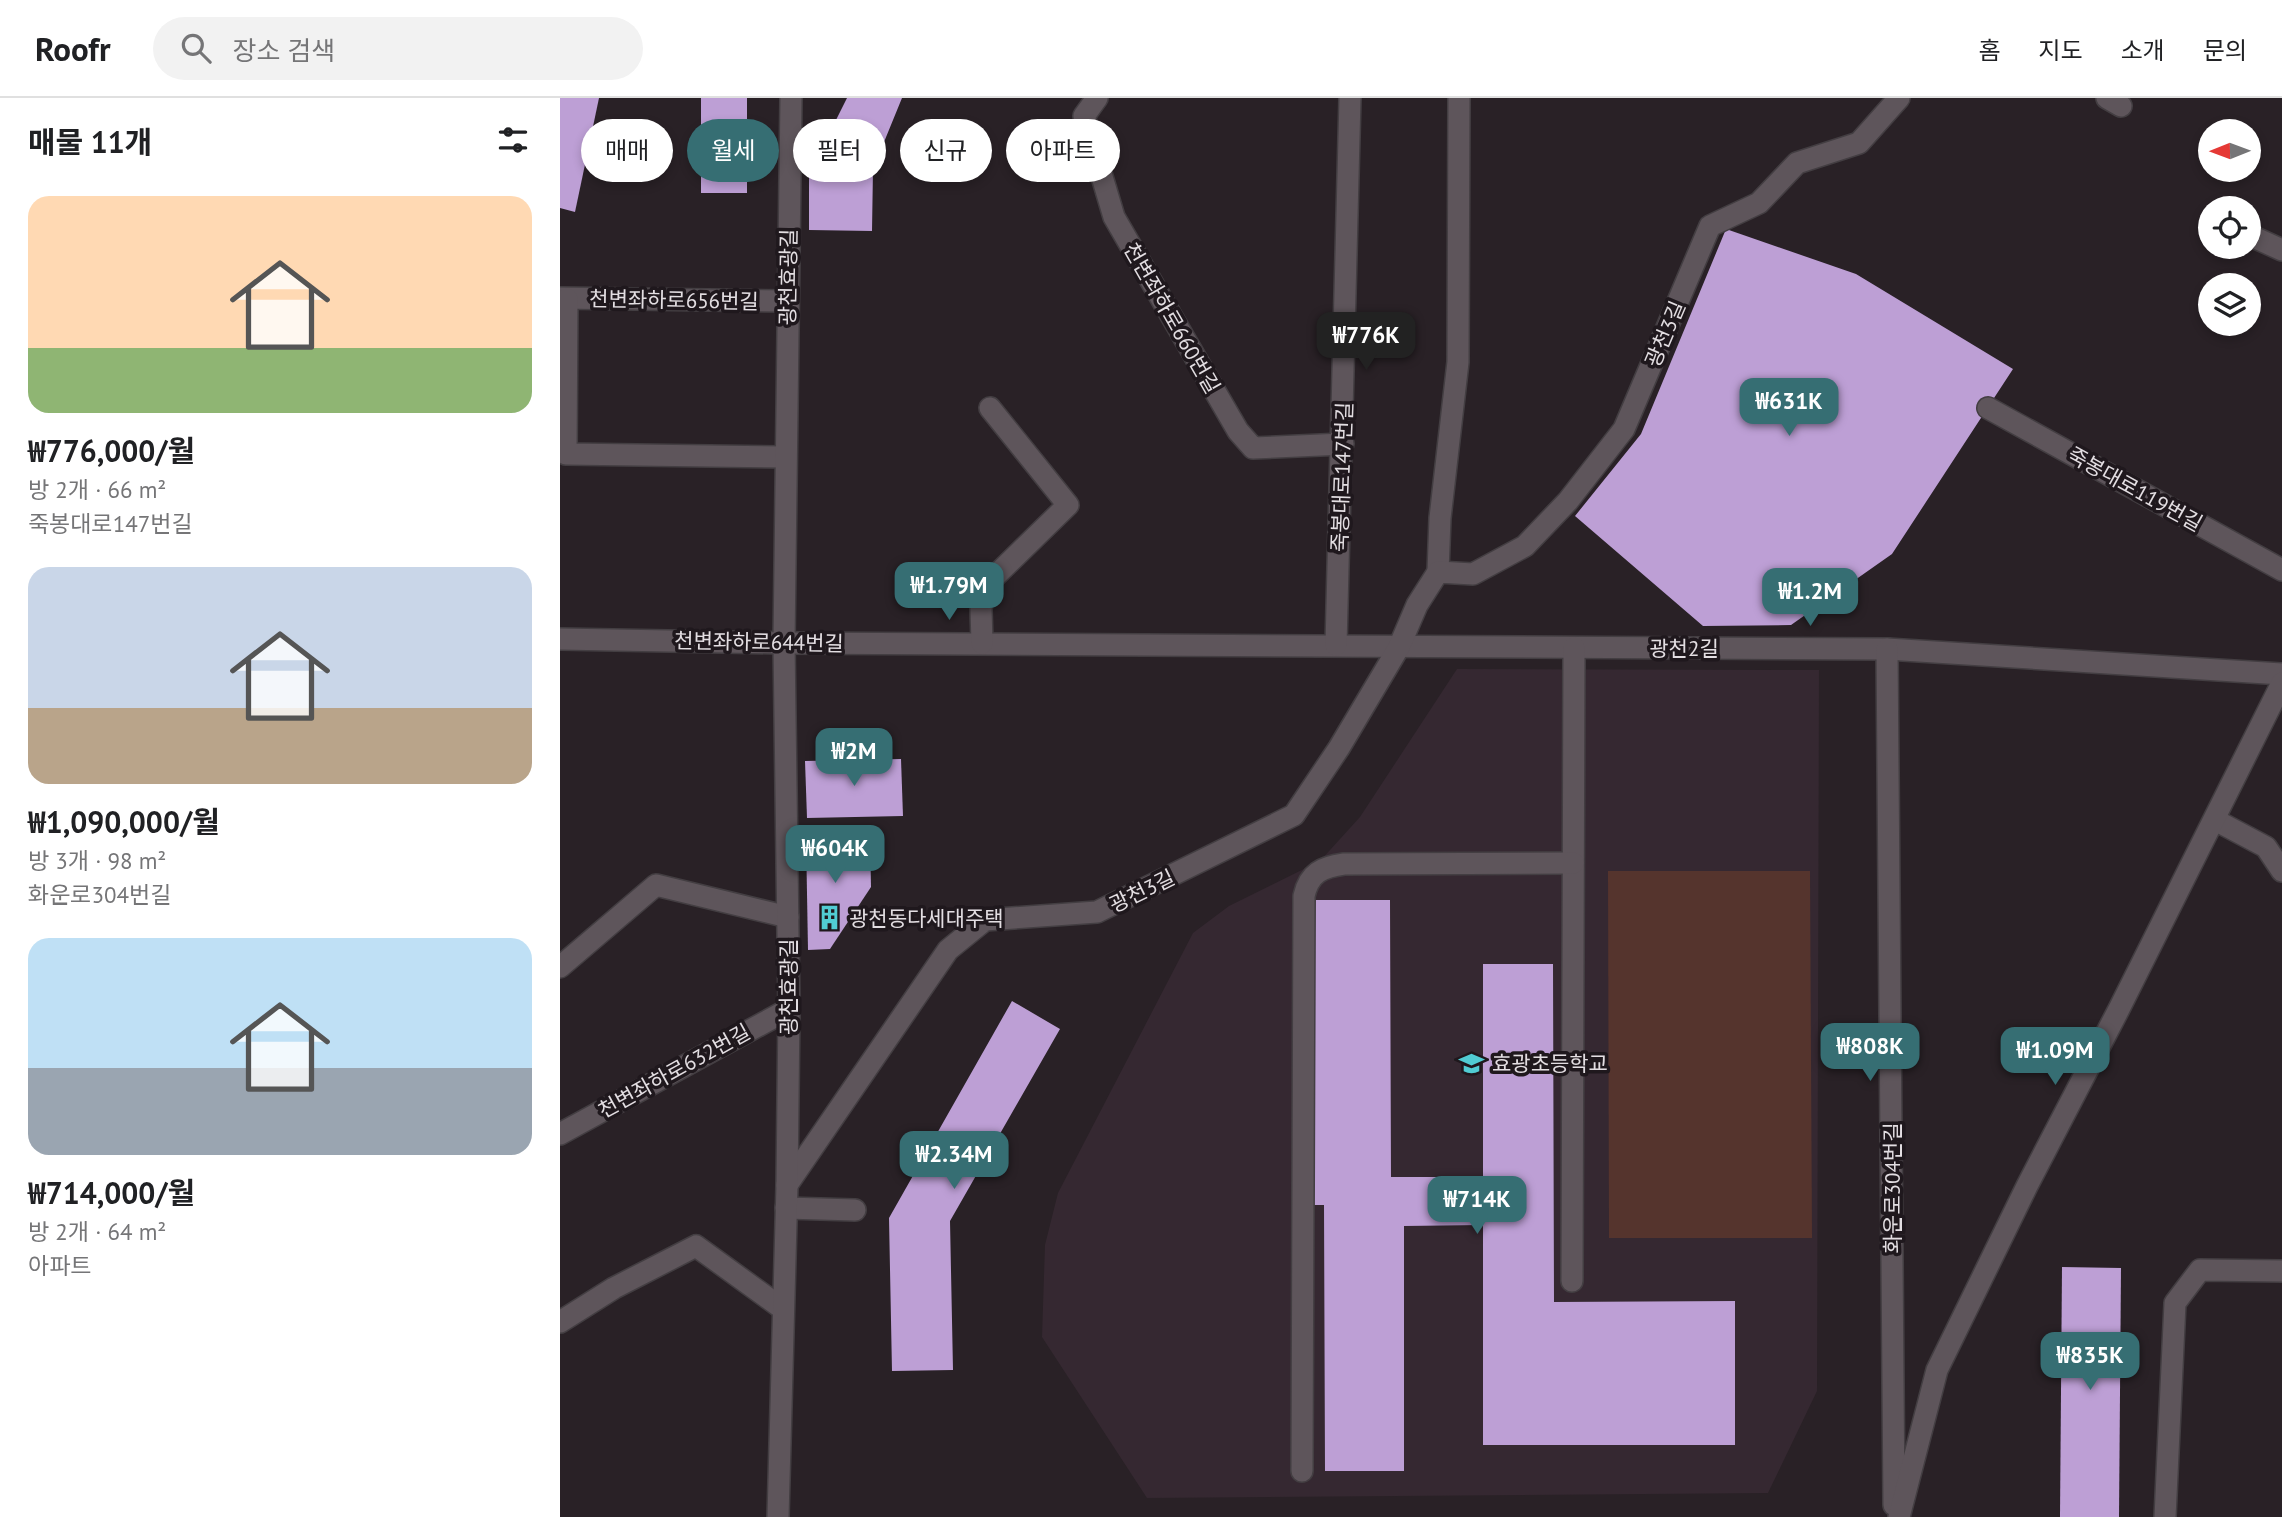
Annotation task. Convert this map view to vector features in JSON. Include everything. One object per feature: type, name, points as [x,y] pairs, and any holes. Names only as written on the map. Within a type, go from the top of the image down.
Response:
[{"type":"street","name":"광천효광길","points":[[778,1517],[789,1009],[784,643],[791,98]]},
{"type":"street","name":"천변좌하로660번길","points":[[1097,98],[1084,116],[1114,217],[1238,431],[1253,448],[1343,444]]},
{"type":"street","name":"죽봉대로147번길","points":[[1336,645],[1350,98]]},
{"type":"street","name":"광천3길","points":[[787,1185],[948,950],[985,920],[1097,912],[1294,815],[1339,748],[1399,646],[1418,605],[1438,572],[1440,518],[1458,362],[1459,98]]},
{"type":"street","name":"광천3길","points":[[1438,572],[1473,574],[1525,546],[1568,501],[1624,429],[1710,226],[1759,203],[1797,163],[1859,143],[1899,98]]},
{"type":"street","points":[[2261,240],[2282,250]]},
{"type":"street","name":"천변좌하로656번길","points":[[563,299],[787,301]]},
{"type":"street","points":[[563,299],[566,454],[785,457]]},
{"type":"street","points":[[982,643],[981,609],[985,586],[1068,505],[990,408]]},
{"type":"street","name":"죽봉대로119번길","points":[[1988,408],[2282,570]]},
{"type":"street","name":"천변좌하로644번길","points":[[560,639],[784,643],[1336,645]]},
{"type":"street","name":"광천2길","points":[[1336,645],[1887,649],[2282,674]]},
{"type":"street","points":[[1572,1281],[1574,648]]},
{"type":"street","name":"화운로304번길","points":[[1887,649],[1896,1517]]},
{"type":"street","name":"화운로304번길","points":[[1896,1517],[1937,1370],[2027,1186],[2215,820],[2282,683]]},
{"type":"street","points":[[2215,820],[2266,847],[2282,871]]},
{"type":"street","points":[[1303,1471],[1306,887],[1312,875],[1324,866],[1344,864],[1573,863]]},
{"type":"street","points":[[560,967],[656,885],[788,917]]},
{"type":"street","name":"천변좌하로632번길","points":[[560,1134],[789,1009]]},
{"type":"street","points":[[786,1208],[855,1210]]},
{"type":"street","points":[[560,1322],[614,1288],[696,1246],[783,1308]]},
{"type":"street","points":[[2165,1517],[2175,1303],[2200,1270],[2282,1270]]},
{"type":"shaded area","name":"효광초등학교","points":[[1457,669],[1819,670],[1817,1391],[1768,1493],[1147,1498],[1042,1337],[1045,1245],[1058,1193],[1193,933],[1229,906],[1320,861],[1360,817]]},
{"type":"shaded area","points":[[1608,871],[1810,871],[1812,1238],[1609,1238]]},
{"type":"building","points":[[560,98],[599,98],[595,119],[581,119],[581,182],[575,212],[560,208]]},
{"type":"building","points":[[701,98],[747,98],[747,119],[701,119]]},
{"type":"building","points":[[847,98],[902,98],[886,137],[886,119],[836,119]]},
{"type":"building","points":[[701,182],[747,182],[747,193],[701,193]]},
{"type":"building","points":[[809,182],[873,182],[872,231],[809,230]]},
{"type":"building","points":[[1726,229],[1856,274],[2013,369],[1892,554],[1791,625],[1703,626],[1575,516],[1641,434]]},
{"type":"building","points":[[901,759],[903,816],[807,818],[805,761]]},
{"type":"building","name":"광천동다세대주택","points":[[870,836],[871,887],[830,949],[808,950],[806,837]]},
{"type":"building","points":[[1309,900],[1390,900],[1391,1177],[1483,1177],[1483,964],[1553,964],[1554,1302],[1735,1301],[1735,1445],[1483,1445],[1483,1225],[1404,1226],[1404,1471],[1325,1471],[1324,1205],[1309,1205]]},
{"type":"building","points":[[1012,1001],[1060,1029],[950,1221],[953,1370],[892,1371],[889,1218]]},
{"type":"building","points":[[2062,1267],[2121,1268],[2119,1517],[2060,1517]]},
{"type":"place","name":"광천동다세대주택","points":[[829,918]]},
{"type":"place","name":"효광초등학교","points":[[1472,1063]]}]
